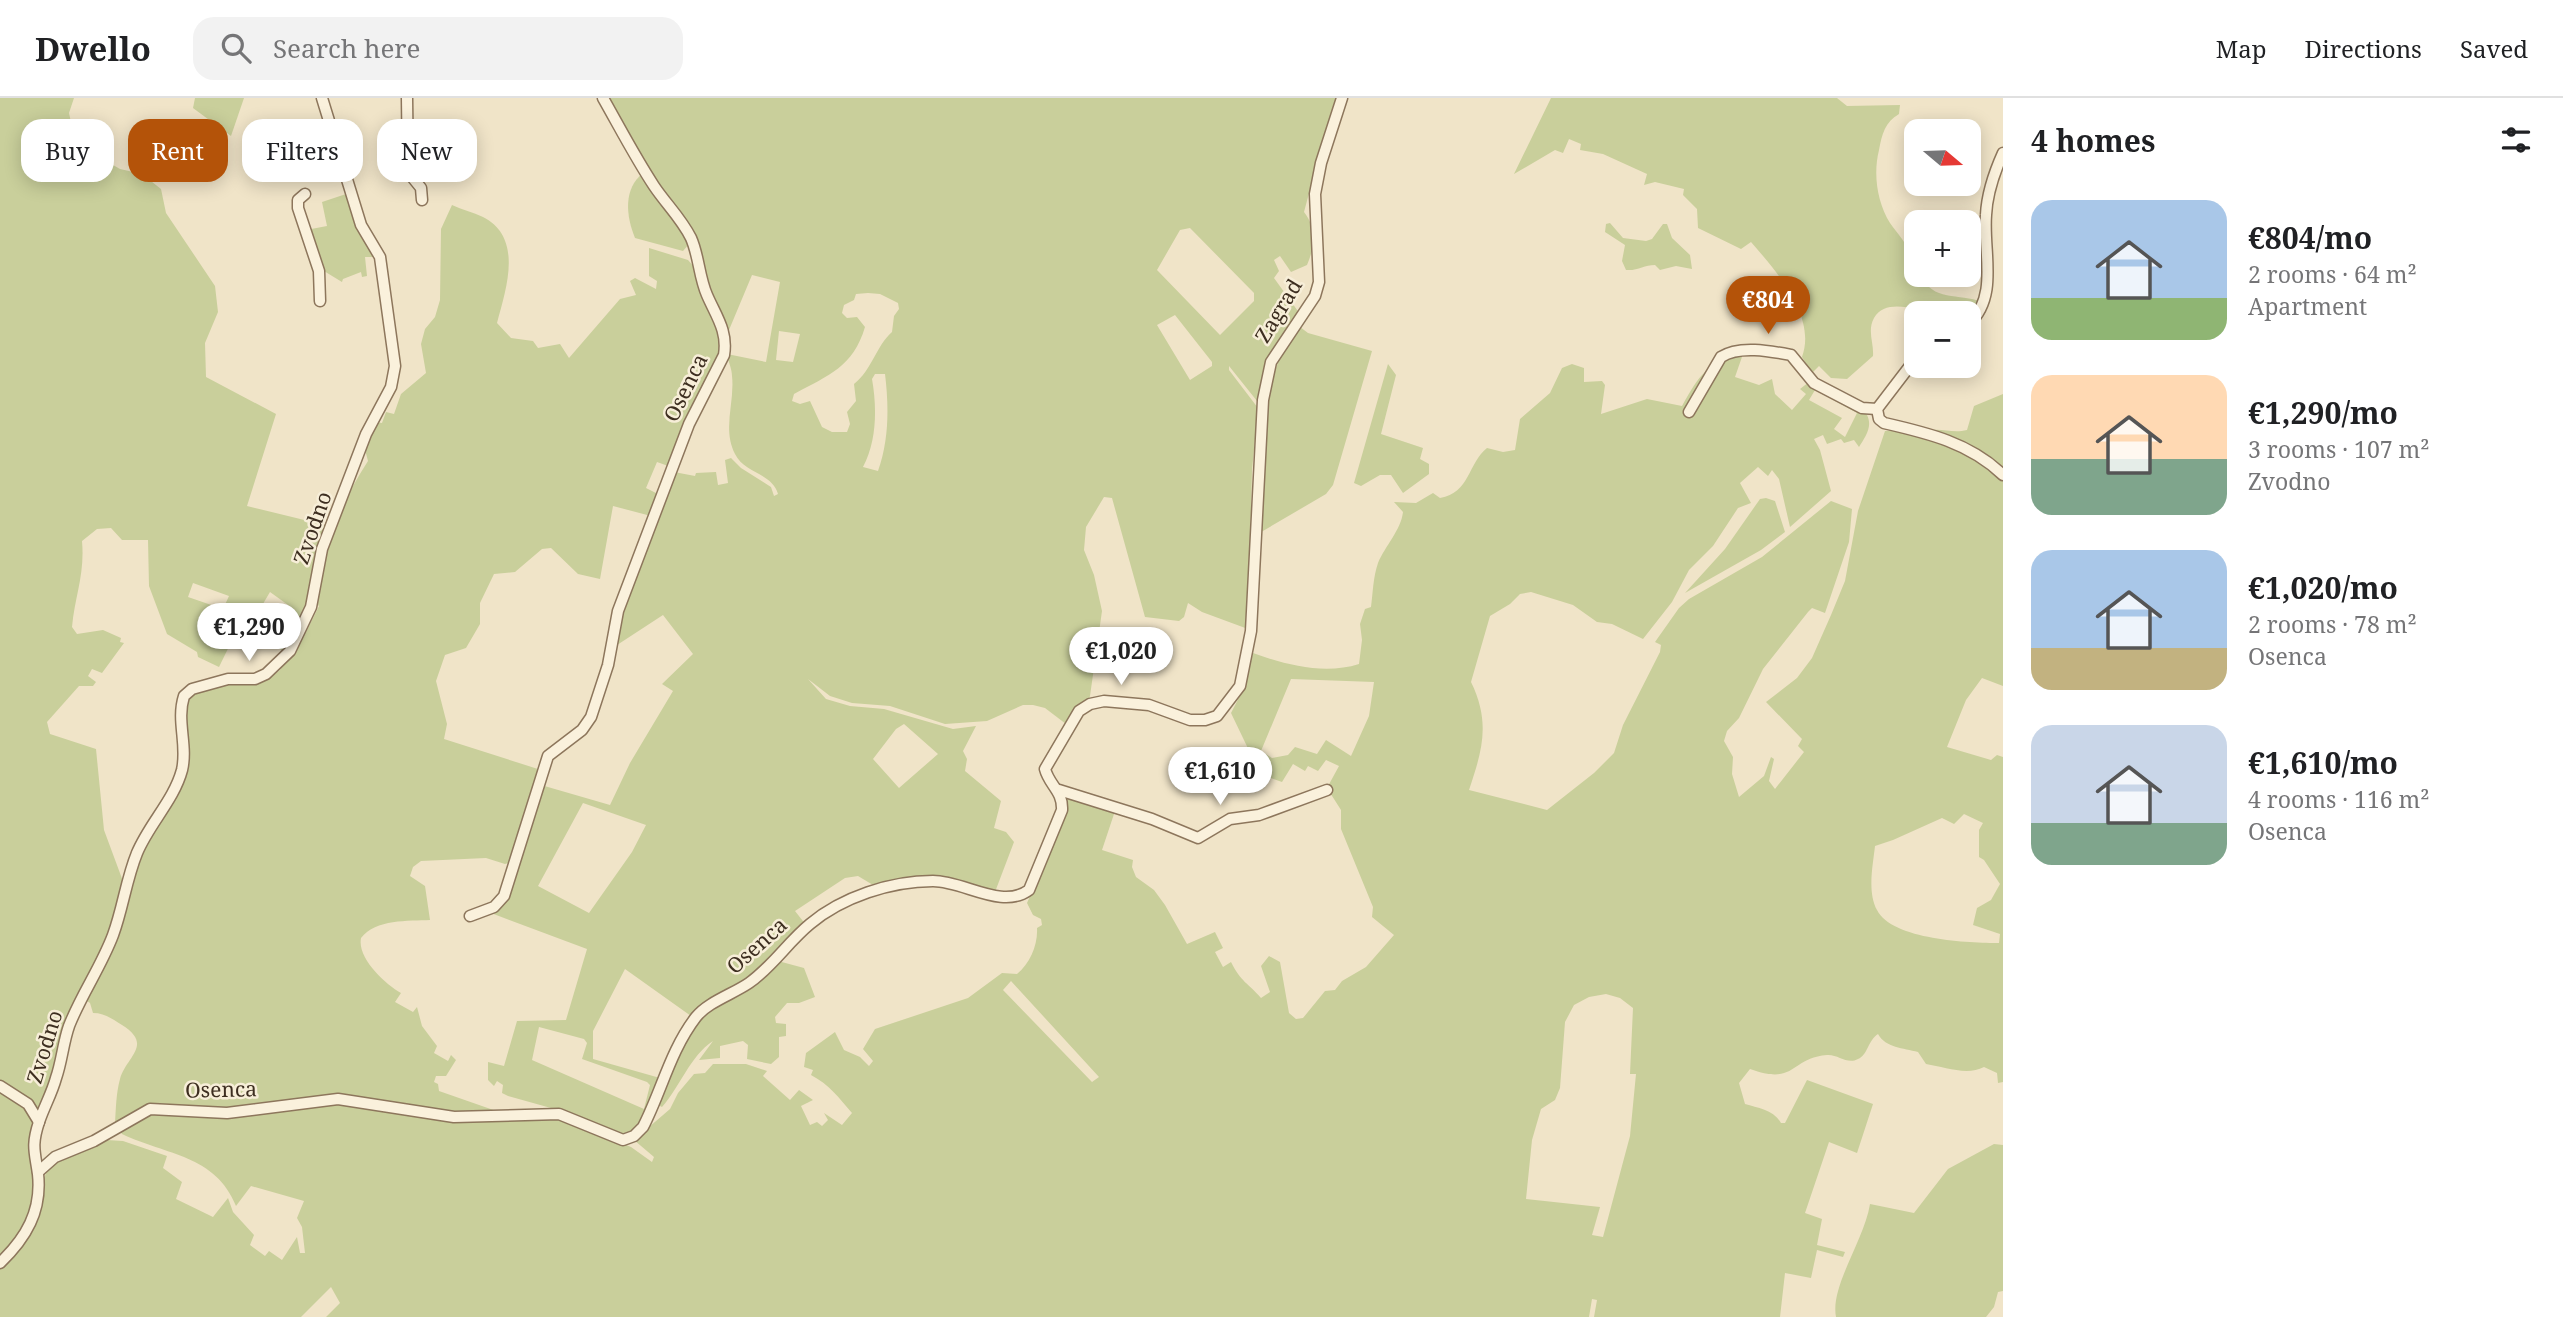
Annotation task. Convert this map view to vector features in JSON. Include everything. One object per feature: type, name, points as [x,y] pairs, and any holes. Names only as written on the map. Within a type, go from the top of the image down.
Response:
[{"type":"street","name":"Zvodno","points":[[0,1263],[29,1229],[35,1211],[38,1172],[32,1150],[38,1122],[58,1075],[69,1027],[112,938],[136,855],[151,824],[175,788],[182,769],[184,753],[180,731],[184,696],[192,689],[228,679],[255,679],[266,674],[290,650],[311,607],[322,549],[366,434],[391,387],[395,366],[380,257],[357,213],[322,98]]},
{"type":"street","points":[[407,98],[408,172],[421,188],[422,200]]},
{"type":"street","name":"Osenca","points":[[470,916],[494,907],[504,896],[548,756],[582,730],[591,717],[608,665],[618,611],[689,424],[724,355],[726,344],[722,326],[705,292],[691,240],[677,214],[655,188],[635,151],[619,131],[603,98]]},
{"type":"street","name":"Zagrad","points":[[1251,631],[1263,400],[1271,362],[1315,296],[1319,282],[1315,194],[1321,163],[1342,98]]},
{"type":"street","points":[[1981,309],[1988,288],[1988,195],[2003,153]]},
{"type":"street","points":[[305,194],[298,200],[298,208],[318,271],[320,302]]},
{"type":"street","points":[[1689,412],[1721,357],[1728,353],[1744,351],[1791,355],[1814,383],[1862,408],[1877,409]]},
{"type":"street","points":[[1904,374],[1877,409],[1879,419],[1884,424],[1956,443],[1982,457],[2003,475]]},
{"type":"street","name":"Osenca","points":[[38,1172],[55,1157],[94,1141],[149,1109],[227,1113],[338,1099],[454,1117],[559,1114],[623,1140],[643,1127],[675,1047],[699,1014],[751,982],[810,924],[834,908],[898,884],[933,881],[956,883],[1008,899],[1021,897],[1029,890],[1062,810],[1059,790],[1047,778],[1045,768],[1079,711],[1090,704],[1104,701],[1149,705],[1190,720],[1205,720],[1217,716],[1240,687],[1251,631]]},
{"type":"street","points":[[1059,790],[1152,819],[1198,838],[1230,819],[1259,815],[1327,790]]},
{"type":"street","points":[[0,1086],[28,1104],[38,1122]]},
{"type":"green space","points":[[0,98],[74,98],[69,113],[70,119],[21,119],[21,182],[114,182],[114,166],[128,171],[128,182],[152,182],[161,189],[166,213],[215,286],[218,312],[205,343],[206,377],[276,414],[247,506],[329,526],[308,605],[285,653],[243,618],[219,667],[198,657],[197,652],[167,634],[149,586],[148,540],[122,540],[111,528],[97,529],[82,541],[81,574],[72,627],[77,634],[103,630],[121,638],[120,642],[124,643],[102,673],[92,669],[88,676],[96,682],[93,686],[79,686],[47,722],[50,734],[96,749],[104,830],[124,884],[111,934],[82,991],[38,1117],[0,1083]],"holes":[[[193,583],[229,596],[223,609],[188,597]],[[270,592],[295,610],[281,635],[257,614]]]},
{"type":"green space","points":[[195,98],[244,98],[231,136],[228,134],[228,119],[208,119],[193,108]]},
{"type":"green space","points":[[607,98],[1339,98],[1320,152],[1304,212],[1313,231],[1312,251],[1307,265],[1291,272],[1280,256],[1274,260],[1279,271],[1274,278],[1300,314],[1268,366],[1257,401],[1229,366],[1229,370],[1258,408],[1252,470],[1248,629],[1202,612],[1188,603],[1184,617],[1179,621],[1145,617],[1112,498],[1104,497],[1086,527],[1084,550],[1094,575],[1102,611],[1090,696],[1087,705],[1066,724],[1045,708],[1023,705],[987,721],[945,724],[890,706],[852,703],[830,696],[808,679],[826,699],[850,706],[884,709],[953,729],[976,726],[963,751],[967,759],[965,771],[1001,801],[994,828],[1006,832],[1014,842],[995,892],[943,878],[878,888],[858,876],[845,878],[795,911],[806,925],[747,981],[691,1016],[625,969],[593,1031],[593,1059],[660,1078],[639,1127],[625,1136],[576,1115],[508,1096],[502,1093],[503,1085],[497,1081],[494,1086],[488,1080],[488,1062],[504,1066],[517,1021],[566,1020],[587,949],[491,913],[508,895],[513,883],[541,785],[610,805],[630,763],[673,691],[662,684],[693,654],[663,615],[614,647],[615,628],[674,472],[695,476],[696,473],[716,472],[718,485],[728,483],[725,460],[731,458],[741,468],[771,487],[774,496],[778,494],[770,482],[739,460],[731,445],[729,425],[732,376],[727,354],[766,362],[780,282],[752,275],[729,330],[726,330],[712,300],[692,236],[660,191]],"holes":[[[1190,228],[1254,293],[1254,301],[1220,335],[1157,270],[1180,230]],[[856,294],[880,294],[898,303],[899,309],[894,316],[892,332],[854,384],[856,401],[847,412],[850,424],[847,432],[832,432],[822,427],[810,401],[800,404],[792,401],[794,394],[838,368],[854,352],[865,327],[857,317],[847,318],[842,313],[844,305],[854,300]],[[1175,315],[1212,362],[1212,366],[1190,380],[1157,325]],[[779,331],[800,334],[793,362],[776,360]],[[875,374],[885,374],[887,423],[878,471],[863,467],[873,435],[872,379]],[[904,724],[938,754],[899,788],[873,759],[896,729]],[[583,803],[646,825],[632,852],[589,913],[538,886]],[[539,1027],[584,1039],[587,1043],[582,1059],[647,1082],[650,1085],[644,1109],[532,1060]]]},
{"type":"green space","points":[[1551,98],[1837,98],[1847,106],[1900,105],[1899,114],[1890,121],[1881,139],[1876,169],[1882,206],[1890,223],[1904,241],[1904,287],[1930,287],[1939,293],[1979,301],[1904,301],[1904,307],[1886,308],[1879,312],[1872,323],[1873,356],[1847,379],[1831,378],[1819,366],[1812,373],[1802,357],[1805,341],[1799,310],[1782,280],[1751,242],[1741,249],[1698,228],[1697,209],[1683,195],[1684,189],[1655,182],[1644,185],[1647,174],[1603,154],[1580,150],[1581,144],[1569,139],[1563,153],[1555,150],[1514,174]]},
{"type":"green space","points":[[643,173],[676,217],[689,244],[683,251],[635,238],[628,203],[632,187]]},
{"type":"green space","points":[[346,194],[358,225],[377,257],[365,257],[367,276],[362,277],[361,272],[343,279],[342,282],[319,268],[306,230],[327,226],[322,202]]},
{"type":"green space","points":[[452,205],[483,217],[496,226],[504,238],[509,265],[497,323],[511,338],[533,341],[538,348],[560,344],[569,358],[620,299],[636,295],[630,281],[635,278],[656,289],[657,281],[649,276],[649,248],[688,260],[695,268],[723,340],[722,352],[671,467],[657,462],[646,488],[660,495],[651,516],[613,506],[600,579],[578,574],[551,548],[542,549],[515,572],[494,574],[480,603],[480,624],[466,648],[445,655],[436,681],[447,724],[444,739],[541,770],[515,861],[505,864],[486,858],[421,861],[413,867],[410,876],[425,886],[430,920],[384,924],[375,927],[361,938],[363,954],[368,962],[380,977],[401,993],[395,1002],[413,1012],[417,1007],[422,1026],[437,1046],[434,1053],[448,1061],[451,1055],[456,1060],[446,1076],[436,1076],[434,1082],[438,1084],[439,1091],[502,1113],[550,1116],[582,1126],[631,1147],[652,1162],[654,1157],[634,1140],[670,1109],[678,1093],[694,1074],[705,1073],[713,1064],[746,1064],[767,1071],[763,1076],[790,1100],[799,1090],[813,1100],[801,1106],[810,1125],[817,1122],[822,1126],[828,1120],[824,1113],[842,1125],[852,1113],[829,1087],[811,1075],[813,1070],[804,1067],[806,1053],[835,1032],[844,1050],[860,1057],[869,1066],[873,1061],[863,1049],[875,1029],[968,998],[1002,973],[1017,974],[1022,970],[1035,947],[1037,928],[1042,925],[1041,919],[1033,915],[1027,903],[1056,838],[1067,799],[1073,798],[1115,811],[1102,850],[1133,860],[1132,867],[1136,877],[1154,890],[1187,944],[1215,932],[1223,948],[1215,952],[1223,967],[1231,962],[1241,978],[1261,998],[1270,992],[1261,966],[1269,956],[1280,962],[1289,1013],[1296,1019],[1303,1018],[1325,991],[1335,990],[1342,981],[1366,967],[1394,935],[1372,917],[1373,907],[1341,829],[1341,810],[1327,788],[1339,766],[1326,760],[1318,771],[1308,766],[1305,771],[1293,764],[1282,782],[1259,774],[1263,767],[1255,763],[1231,713],[1245,686],[1253,653],[1319,669],[1359,664],[1362,640],[1360,624],[1365,609],[1371,607],[1378,563],[1402,519],[1403,512],[1394,502],[1416,503],[1433,493],[1440,498],[1450,495],[1463,484],[1487,448],[1503,452],[1515,450],[1520,419],[1550,393],[1562,368],[1572,364],[1584,368],[1584,382],[1602,381],[1605,385],[1601,414],[1647,399],[1682,406],[1699,378],[1712,366],[1743,354],[1735,377],[1759,385],[1772,379],[1775,394],[1792,410],[1806,394],[1800,389],[1809,382],[1867,415],[1869,428],[1866,436],[1859,447],[1854,440],[1844,443],[1841,439],[1827,444],[1823,435],[1814,439],[1820,450],[1831,491],[1790,527],[1779,479],[1772,470],[1768,476],[1758,467],[1740,483],[1751,503],[1738,508],[1713,546],[1689,570],[1672,602],[1643,639],[1612,624],[1597,622],[1573,605],[1531,592],[1520,594],[1510,604],[1490,616],[1471,682],[1483,724],[1481,750],[1469,790],[1547,810],[1594,773],[1614,753],[1623,725],[1660,652],[1661,645],[1655,642],[1679,608],[1689,599],[1762,557],[1831,501],[1852,509],[1849,542],[1825,613],[1812,608],[1763,669],[1739,718],[1727,731],[1724,741],[1733,757],[1732,774],[1739,797],[1764,776],[1771,757],[1774,759],[1769,781],[1775,789],[1804,752],[1798,746],[1802,739],[1766,702],[1797,678],[1812,658],[1831,615],[1845,581],[1858,511],[1885,431],[1933,438],[1965,450],[1980,459],[2003,480],[2003,686],[1982,678],[1966,700],[1947,747],[1991,760],[1997,755],[2003,757],[2003,1082],[1998,1083],[1997,1073],[1984,1067],[1963,1071],[1926,1064],[1918,1052],[1890,1045],[1878,1034],[1864,1054],[1854,1061],[1827,1055],[1815,1057],[1785,1073],[1765,1073],[1750,1069],[1739,1083],[1745,1104],[1770,1112],[1781,1123],[1785,1123],[1807,1080],[1873,1104],[1857,1153],[1829,1142],[1805,1213],[1822,1219],[1817,1245],[1845,1252],[1843,1257],[1817,1250],[1811,1278],[1785,1273],[1780,1317],[1594,1317],[1597,1300],[1592,1299],[1589,1317],[326,1317],[340,1303],[331,1287],[301,1317],[0,1317],[0,1266],[31,1231],[42,1182],[49,1167],[60,1157],[107,1140],[123,1141],[167,1156],[163,1168],[182,1182],[176,1199],[213,1217],[228,1198],[233,1212],[254,1235],[250,1245],[265,1256],[269,1251],[282,1260],[297,1237],[300,1253],[305,1253],[302,1227],[297,1218],[304,1201],[251,1186],[236,1206],[227,1189],[203,1166],[122,1134],[120,1131],[134,1118],[128,1115],[115,1123],[118,1090],[123,1071],[135,1051],[136,1039],[122,1025],[101,1014],[93,1013],[90,1003],[84,999],[113,941],[130,873],[178,787],[189,695],[229,681],[258,683],[269,679],[280,670],[302,631],[306,632],[319,606],[314,602],[327,546],[349,494],[368,461],[364,446],[375,422],[382,423],[386,412],[394,414],[401,394],[426,373],[421,344],[425,329],[435,317],[440,300],[441,229]],"holes":[[[1815,390],[1857,413],[1845,437],[1834,429],[1842,418],[1809,400]],[[1291,679],[1374,682],[1369,716],[1351,756],[1326,740],[1317,754],[1295,747],[1288,755],[1272,758],[1261,751]],[[1964,814],[1983,823],[1979,830],[1979,857],[1984,860],[2000,884],[1991,900],[1977,908],[1973,925],[2000,934],[1999,943],[1915,934],[1885,920],[1874,903],[1871,878],[1875,846],[1942,818],[1954,824]],[[1011,981],[1099,1077],[1092,1082],[1003,990]],[[1606,994],[1620,998],[1633,1008],[1630,1074],[1636,1074],[1630,1136],[1603,1237],[1592,1235],[1600,1207],[1526,1199],[1532,1140],[1541,1109],[1555,1100],[1560,1088],[1565,1022],[1574,1005],[1589,997]]]},
{"type":"green space","points":[[1610,223],[1623,238],[1646,241],[1652,239],[1663,224],[1667,224],[1672,238],[1690,255],[1692,269],[1676,266],[1660,270],[1655,265],[1626,270],[1622,261],[1625,245],[1605,232],[1606,224]]},
{"type":"green space","points":[[1300,327],[1308,333],[1372,351],[1333,485],[1326,494],[1256,535],[1267,392],[1283,349]]},
{"type":"green space","points":[[1388,364],[1396,375],[1381,434],[1423,448],[1420,459],[1429,464],[1429,474],[1403,493],[1391,475],[1380,475],[1361,486],[1354,483]]},
{"type":"green space","points":[[2003,394],[2003,471],[1928,431],[1967,430],[1974,406]]},
{"type":"green space","points":[[1760,499],[1775,501],[1785,532],[1761,550],[1685,593],[1725,549]]},
{"type":"green space","points":[[778,961],[804,968],[815,997],[799,1003],[787,1003],[775,1017],[776,1023],[786,1024],[786,1036],[779,1037],[779,1057],[771,1064],[747,1059],[748,1045],[743,1041],[720,1046],[720,1058],[699,1060],[713,1041],[698,1055],[662,1107],[658,1105],[694,1020],[726,1001]]},
{"type":"green space","points":[[0,1089],[28,1107],[35,1120],[29,1152],[35,1197],[28,1224],[0,1258]]},
{"type":"green space","points":[[1994,1144],[2003,1145],[2003,1291],[1998,1292],[1994,1307],[1986,1317],[1836,1317],[1838,1291],[1870,1204],[1914,1213],[1948,1169]]}]
